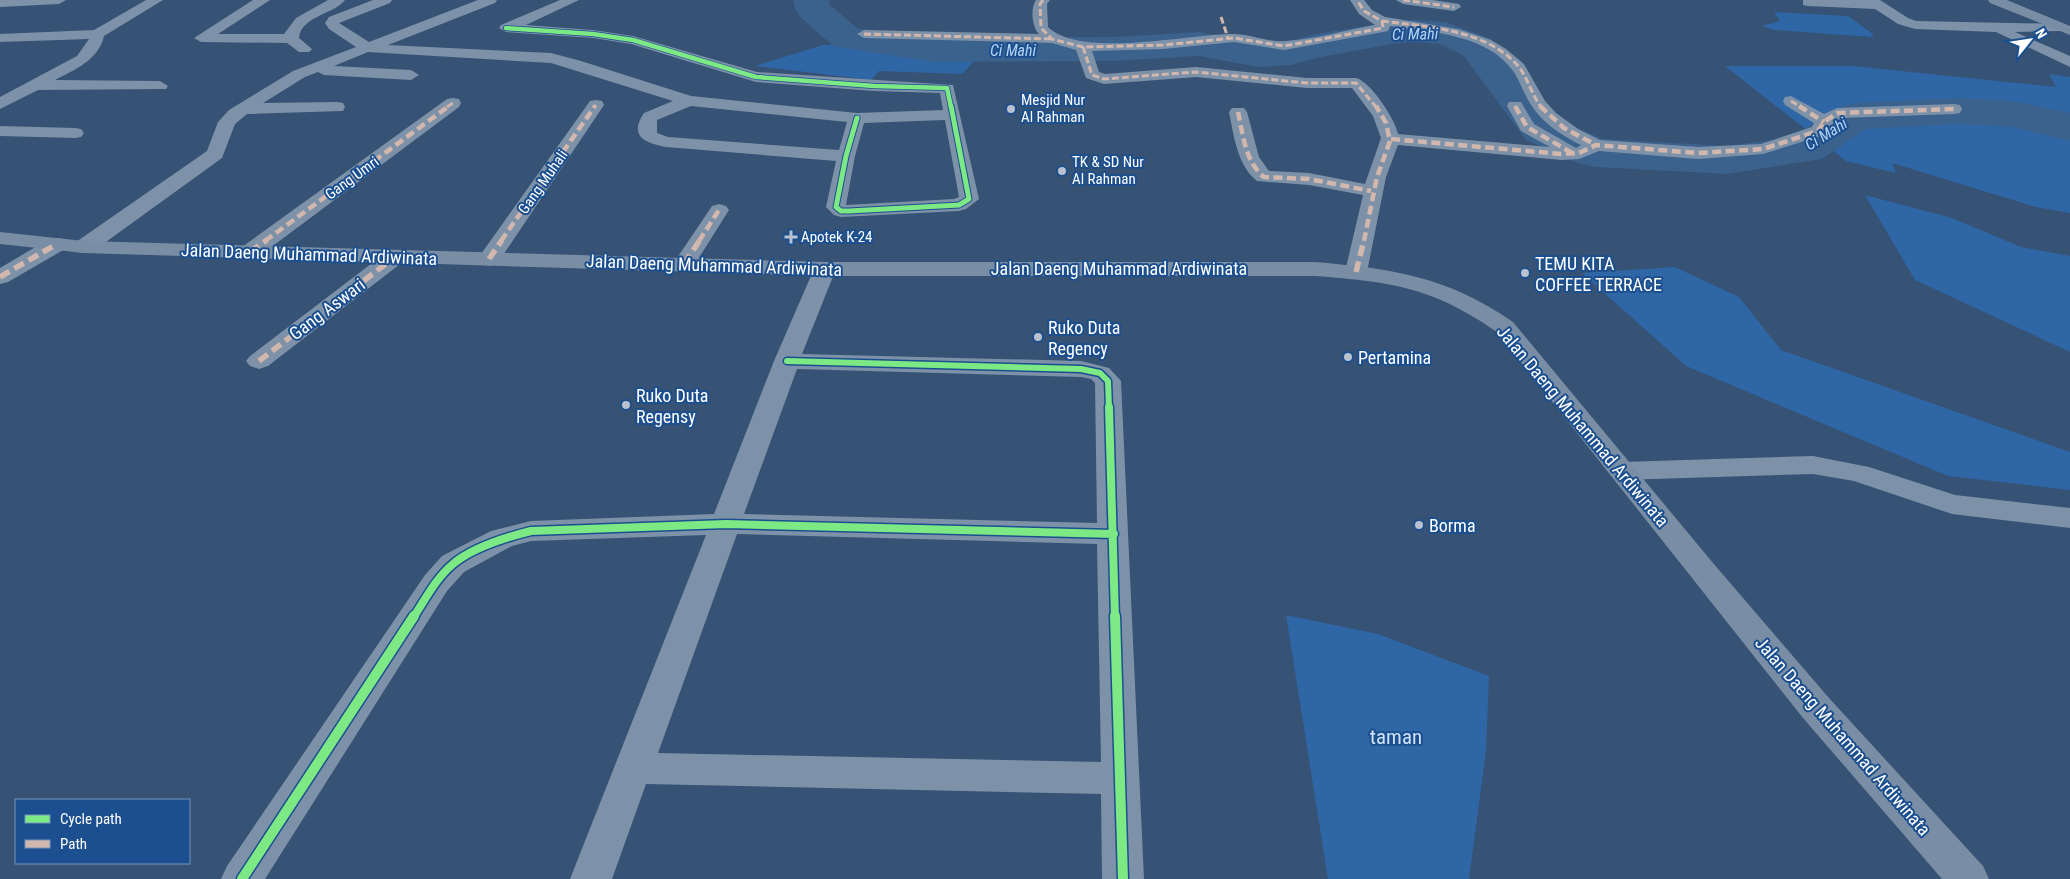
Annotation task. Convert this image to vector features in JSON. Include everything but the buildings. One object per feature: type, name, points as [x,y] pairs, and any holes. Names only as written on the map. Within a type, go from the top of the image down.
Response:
[{"type":"main road","points":[[1995,0],[2065,29]]},
{"type":"main road","name":"Jalan Daeng Muhammad Ardiwinata","points":[[0,238],[84,247],[826,269],[1252,268],[1356,272],[1406,278],[1433,286],[1480,308],[1505,327],[1702,572],[1816,708],[1968,879]]},
{"type":"street","points":[[0,3],[59,0]]},
{"type":"street","points":[[0,38],[97,34],[156,0]]},
{"type":"street","points":[[263,0],[201,38],[292,39],[301,46],[309,58],[307,72]]},
{"type":"street","points":[[292,39],[292,31],[301,20],[338,0]]},
{"type":"street","points":[[385,0],[334,20],[332,23],[369,48],[551,58],[576,64],[689,101],[857,118],[951,115]]},
{"type":"street","points":[[355,39],[457,0]]},
{"type":"street","points":[[84,247],[215,154],[227,122],[243,109],[307,72],[490,0]]},
{"type":"street","points":[[572,0],[501,30],[593,34],[633,40],[756,77],[874,86],[943,88],[948,90],[951,115],[968,199],[959,204],[841,210],[836,207],[846,156],[857,118]]},
{"type":"street","points":[[1043,0],[1040,4],[1041,28],[1052,39]]},
{"type":"street","points":[[1357,0],[1360,7],[1368,14],[1382,21],[1448,31],[1470,37],[1494,47],[1517,64],[1538,104],[1550,118],[1572,133],[1585,149]]},
{"type":"street","points":[[1403,0],[1454,7]]},
{"type":"street","points":[[1808,2],[1875,2],[1903,21],[1915,25],[2065,29]]},
{"type":"street","points":[[1221,17],[1228,38]]},
{"type":"street","points":[[864,34],[1052,39],[1084,52],[1228,38],[1284,46],[1383,28],[1382,21]]},
{"type":"street","points":[[1994,28],[2070,62]]},
{"type":"street","points":[[0,104],[82,59],[95,43],[97,34]]},
{"type":"street","points":[[452,52],[479,40]]},
{"type":"street","points":[[1084,52],[1092,75],[1104,79],[1196,72],[1307,83],[1356,82],[1387,126],[1391,139],[1371,192],[1365,245],[1356,272]]},
{"type":"street","points":[[307,72],[412,75]]},
{"type":"street","points":[[34,86],[160,86]]},
{"type":"street","points":[[650,117],[646,107],[654,91]]},
{"type":"street","points":[[689,101],[650,117],[647,124],[648,136],[666,142],[846,156]]},
{"type":"street","points":[[1791,101],[1824,122]]},
{"type":"street","name":"Gang Umri","points":[[250,252],[453,103]]},
{"type":"street","name":"Gang Muhali","points":[[489,259],[596,105]]},
{"type":"street","points":[[243,109],[337,106]]},
{"type":"street","points":[[1515,106],[1527,127],[1585,149]]},
{"type":"street","points":[[1391,139],[1561,154],[1585,149],[1698,154],[1762,149],[1818,131],[1824,122],[1838,113],[1954,109]]},
{"type":"street","points":[[1238,112],[1248,152],[1258,173],[1261,175],[1308,180],[1371,192]]},
{"type":"street","points":[[0,131],[75,133]]},
{"type":"street","points":[[684,264],[719,210]]},
{"type":"street","points":[[0,277],[58,244]]},
{"type":"street","name":"Gang Aswari","points":[[259,361],[396,256]]},
{"type":"street","points":[[591,879],[787,361],[826,269]]},
{"type":"street","points":[[787,361],[1081,369],[1100,373],[1108,380],[1123,879]]},
{"type":"street","points":[[1622,471],[1813,465],[1859,473],[1952,504],[2070,518]]},
{"type":"street","points":[[242,879],[436,583],[453,564],[502,538],[531,530],[726,524],[1114,534]]},
{"type":"street","points":[[633,768],[1119,778]]},
{"type":"green space","points":[[1774,12],[1848,16],[1874,35],[1871,37],[1774,30],[1762,26],[1780,21]]},
{"type":"green space","points":[[823,45],[856,45],[940,60],[977,58],[962,74],[879,71],[871,80],[755,66]]},
{"type":"green space","points":[[1725,66],[1853,66],[2056,87],[2049,74],[2070,77],[2070,213],[2036,207],[1892,163],[1896,173],[1846,161]]},
{"type":"green space","points":[[1865,195],[1952,218],[2021,247],[2070,256],[2070,352],[1915,280]]},
{"type":"green space","points":[[1675,267],[1739,297],[1781,350],[2070,452],[2070,490],[1948,476],[1686,366],[1582,273]]},
{"type":"green space","name":"taman","points":[[1286,615],[1378,634],[1489,676],[1486,751],[1469,879],[1328,879]]},
{"type":"waterway","name":"Ci Mahi","points":[[811,0],[813,9],[846,38],[933,50],[1114,49],[1199,44],[1258,55],[1291,53],[1316,46],[1392,33],[1414,31],[1446,33],[1477,47],[1542,130],[1595,153],[1727,160],[1805,149],[1855,116],[1959,111],[2013,114],[2070,127]]},
{"type":"marked path","points":[[1043,0],[1040,4],[1041,28],[1052,39],[1083,47],[1163,45],[1234,38],[1284,46],[1383,28],[1382,21],[1364,11],[1357,0]]},
{"type":"marked path","points":[[1403,0],[1454,7]]},
{"type":"marked path","points":[[1221,17],[1228,38]]},
{"type":"marked path","points":[[1382,21],[1435,28],[1486,43],[1501,52],[1519,67],[1538,103],[1549,117],[1571,133],[1596,145]]},
{"type":"marked path","points":[[864,34],[1052,39]]},
{"type":"marked path","points":[[1083,47],[1092,75],[1104,79],[1196,72],[1307,83],[1356,83],[1382,116],[1389,130],[1390,138],[1377,177],[1356,272]]},
{"type":"marked path","points":[[1791,101],[1824,122]]},
{"type":"marked path","points":[[250,252],[453,103]]},
{"type":"marked path","points":[[489,259],[596,105]]},
{"type":"marked path","points":[[1515,106],[1527,127],[1572,153]]},
{"type":"marked path","points":[[1391,139],[1561,154],[1579,153],[1596,145],[1698,153],[1763,149],[1818,131],[1824,122],[1837,113],[1954,109]]},
{"type":"marked path","points":[[1238,112],[1249,157],[1253,166],[1264,177],[1309,179],[1371,191]]},
{"type":"marked path","points":[[684,264],[719,210]]},
{"type":"marked path","points":[[0,277],[57,244]]},
{"type":"marked path","points":[[259,361],[396,256]]},
{"type":"cycle path","points":[[506,28],[593,34],[633,40],[756,77],[874,86],[947,88],[969,199],[959,205],[841,211],[836,207],[846,156],[857,118]]},
{"type":"cycle path","points":[[787,361],[1081,369],[1100,373],[1108,381],[1123,879]]},
{"type":"cycle path","points":[[242,879],[436,583],[453,564],[502,538],[531,531],[726,524],[1114,534]]},
{"type":"place","name":"Mesjid Nur Al Rahman","points":[[1011,109]]},
{"type":"place","name":"TK & SD Nur Al Rahman","points":[[1062,171]]},
{"type":"place","name":"Apotek K-24","points":[[791,237]]},
{"type":"place","name":"TEMU KITA COFFEE TERRACE","points":[[1525,273]]},
{"type":"place","name":"Ruko Duta Regency","points":[[1038,337]]},
{"type":"place","name":"Pertamina","points":[[1348,357]]},
{"type":"place","name":"Ruko Duta Regensy","points":[[626,405]]},
{"type":"place","name":"Borma","points":[[1419,525]]}]
